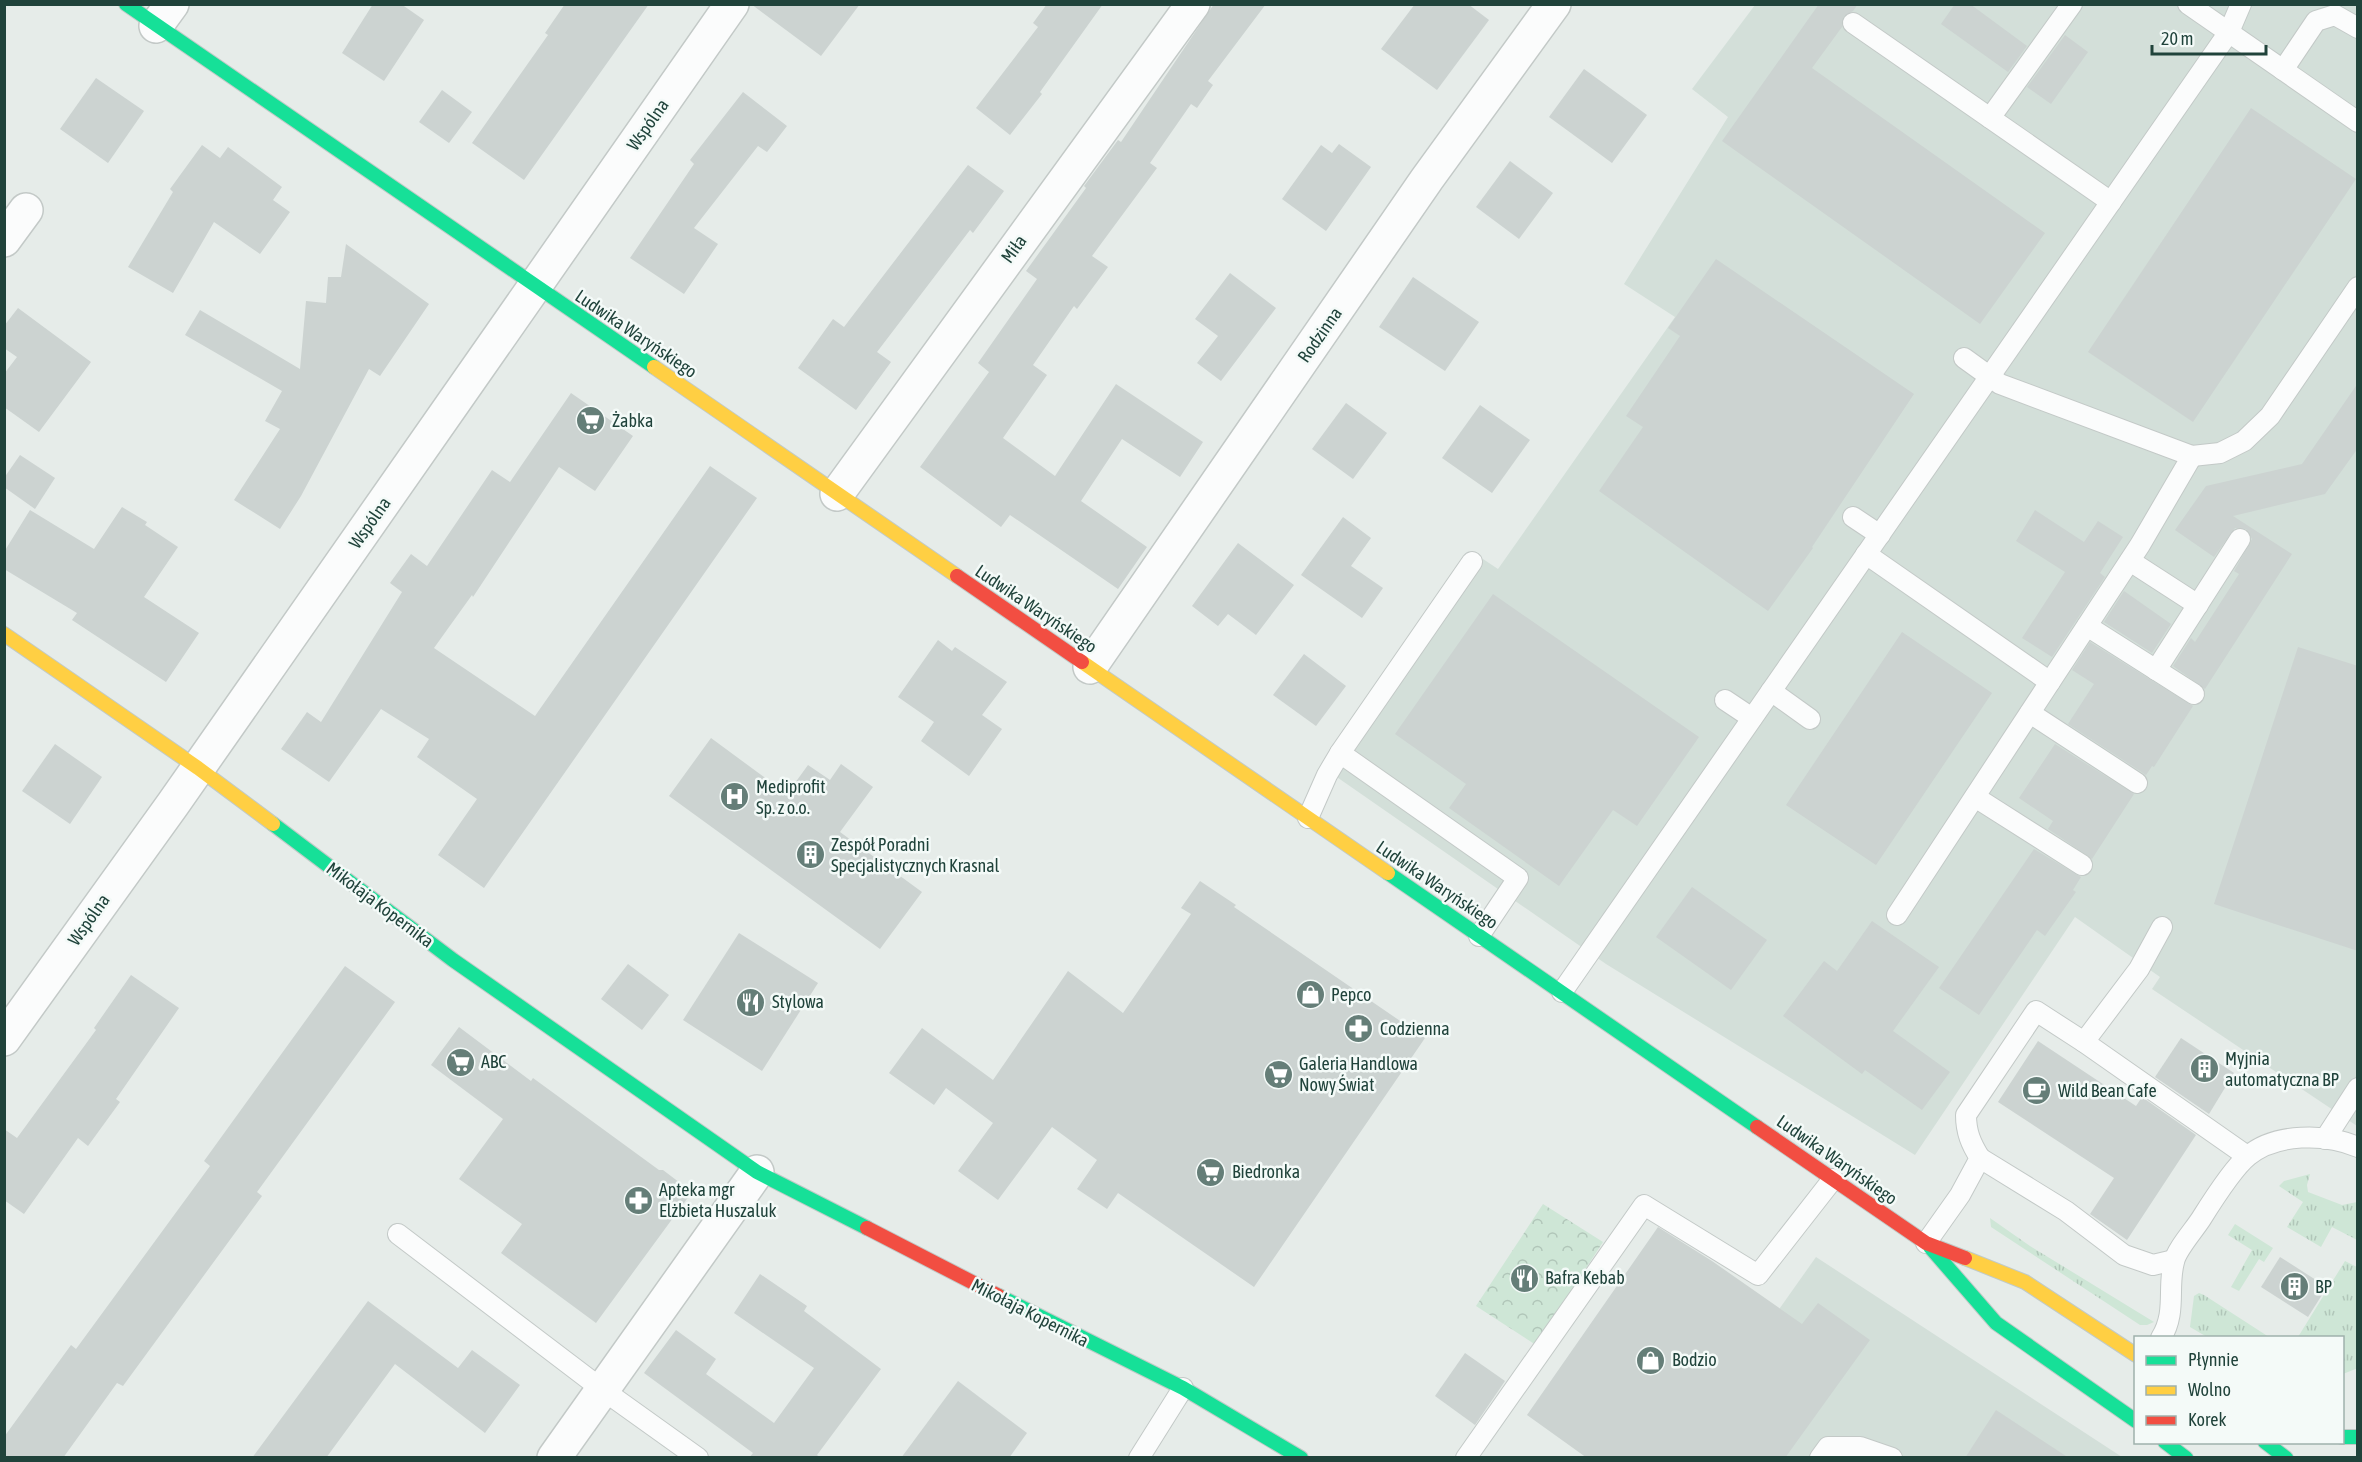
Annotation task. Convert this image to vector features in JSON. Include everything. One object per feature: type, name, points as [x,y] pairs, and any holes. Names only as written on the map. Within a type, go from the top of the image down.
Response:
[{"type":"main road","name":"Ludwika Waryńskiego","points":[[126,4],[164,15],[535,286],[1926,1243],[2025,1282],[2134,1354]]},
{"type":"main road","name":"Mikołaja Kopernika","points":[[4,634],[198,768],[453,960],[757,1172],[1094,1345],[1183,1388],[1301,1458]]},
{"type":"main road","name":"Ludwika Waryńskiego","points":[[1926,1243],[1996,1323],[2134,1420]]},
{"type":"main road","points":[[2166,1444],[2186,1458]]},
{"type":"main road","points":[[2266,1444],[2286,1458]]},
{"type":"street","name":"Wspólna","points":[[4,1039],[198,768],[732,4]]},
{"type":"street","name":"Miła","points":[[837,494],[1193,4]]},
{"type":"street","name":"Rodzinna","points":[[1090,668],[1427,179],[1554,4]]},
{"type":"street","points":[[4,240],[26,210]]},
{"type":"street","points":[[554,1458],[757,1172]]},
{"type":"lane","points":[[1990,118],[2072,4]]},
{"type":"lane","points":[[2188,4],[2358,122]]},
{"type":"lane","points":[[1562,992],[2229,32],[2241,4]]},
{"type":"lane","points":[[2283,70],[2316,21],[2335,15],[2358,28]]},
{"type":"lane","points":[[1853,23],[2111,202]]},
{"type":"lane","points":[[1964,358],[2000,384],[2192,456],[2220,453],[2244,441],[2270,416],[2358,286]]},
{"type":"lane","points":[[1897,915],[2130,561],[2192,456]]},
{"type":"lane","points":[[1853,517],[1880,535]]},
{"type":"lane","points":[[2156,670],[2240,539]]},
{"type":"lane","points":[[1866,554],[2050,682]]},
{"type":"lane","points":[[2130,561],[2198,605]]},
{"type":"lane","points":[[1308,818],[1326,775],[1340,753],[1472,562]]},
{"type":"lane","points":[[2087,626],[2194,694]]},
{"type":"lane","points":[[1771,691],[1810,719]]},
{"type":"lane","points":[[1725,700],[1752,718]]},
{"type":"lane","points":[[2031,713],[2137,783]]},
{"type":"lane","points":[[1340,753],[1518,878],[1479,936]]},
{"type":"lane","points":[[1975,797],[2082,865]]},
{"type":"lane","points":[[2084,1042],[2139,969],[2162,927]]},
{"type":"lane","points":[[2174,1260],[2153,1265],[2124,1255],[2066,1211],[1980,1158],[1971,1143],[1966,1128],[1966,1115],[2036,1011],[2247,1156]]},
{"type":"lane","points":[[2325,1138],[2358,1088]]},
{"type":"lane","points":[[2163,1336],[2169,1324],[2174,1260],[2214,1199],[2247,1156],[2275,1143],[2302,1136],[2325,1138],[2358,1147]]},
{"type":"lane","points":[[1926,1243],[1960,1195],[1980,1158]]},
{"type":"lane","points":[[1467,1458],[1644,1205],[1758,1275],[1833,1179]]},
{"type":"lane","points":[[398,1234],[603,1390],[698,1458]]},
{"type":"lane","points":[[1139,1458],[1183,1388]]},
{"type":"lane","points":[[1820,1458],[1828,1447],[1860,1447],[1892,1458]]},
{"type":"shaded area","points":[[1755,5],[2357,5],[2357,1126],[2152,989],[2160,977],[2075,917],[1915,1155],[1606,964],[1331,773],[1483,559],[1498,569],[1675,317],[1624,284],[1728,117],[1692,89]]},
{"type":"shaded area","points":[[1816,1257],[2122,1457],[1674,1458]]},
{"type":"green space","points":[[2310,1174],[2308,1192],[2342,1205],[2357,1202],[2357,1240],[2332,1227],[2321,1247],[2287,1227],[2303,1202],[2279,1186],[2284,1181]]},
{"type":"green space","points":[[1543,1204],[1603,1242],[1536,1345],[1476,1306]]},
{"type":"green space","points":[[1990,1218],[2030,1246],[2154,1322],[2140,1325],[1991,1227]]},
{"type":"green space","points":[[2235,1224],[2273,1248],[2264,1262],[2259,1259],[2239,1291],[2231,1287],[2252,1250],[2228,1235]]},
{"type":"green space","points":[[2345,1261],[2357,1267],[2358,1368],[2344,1374],[2344,1336],[2299,1336]]},
{"type":"green space","points":[[2199,1293],[2204,1295],[2267,1336],[2205,1336],[2190,1327],[2194,1296]]},
{"type":"building","points":[[373,4],[401,4],[424,20],[384,81],[342,53]]},
{"type":"building","points":[[565,4],[649,4],[524,180],[472,143],[548,35],[545,33]]},
{"type":"building","points":[[751,4],[860,4],[821,56]]},
{"type":"building","points":[[1047,4],[1103,4],[1040,92],[1042,94],[1010,135],[976,108],[1038,27],[1033,23]]},
{"type":"building","points":[[1214,4],[1266,4],[1208,81],[1213,85],[1197,108],[1191,104],[1150,163],[1157,168],[1092,256],[1108,267],[1077,309],[1074,306],[1033,365],[1047,375],[1003,438],[1055,476],[1116,384],[1203,442],[1180,477],[1122,439],[1081,501],[1147,547],[1118,589],[1010,515],[1001,527],[920,467],[989,372],[978,363],[1037,279],[1026,271],[1086,188],[1084,186],[1118,140],[1121,142]]},
{"type":"building","points":[[1415,4],[1468,4],[1489,20],[1437,90],[1381,49]]},
{"type":"building","points":[[1819,4],[1858,4],[1853,11],[1844,16],[1842,27],[1812,68],[2045,233],[1980,324],[1722,141]]},
{"type":"building","points":[[1955,4],[1970,4],[2027,46],[2008,72],[1941,24]]},
{"type":"building","points":[[2065,35],[2088,52],[2051,104],[2027,87]]},
{"type":"building","points":[[1584,69],[1647,115],[1612,163],[1549,117]]},
{"type":"building","points":[[96,78],[144,111],[108,163],[60,129]]},
{"type":"building","points":[[442,90],[472,112],[449,143],[419,122]]},
{"type":"building","points":[[743,92],[787,126],[767,152],[758,146],[694,228],[718,244],[684,294],[630,258],[694,164],[690,160]]},
{"type":"building","points":[[2251,108],[2356,179],[2193,422],[2088,352]]},
{"type":"building","points":[[1339,144],[1371,167],[1326,231],[1282,199],[1321,145],[1332,153]]},
{"type":"building","points":[[202,145],[220,158],[228,147],[282,187],[273,200],[290,212],[260,254],[214,222],[173,293],[128,267],[173,192],[170,189]]},
{"type":"building","points":[[1510,161],[1553,193],[1519,239],[1476,207]]},
{"type":"building","points":[[968,165],[1004,191],[973,233],[970,230],[877,352],[891,362],[856,410],[798,368],[833,319],[844,327]]},
{"type":"building","points":[[346,244],[429,304],[380,376],[369,369],[301,496],[280,529],[234,500],[280,429],[265,421],[282,391],[185,335],[200,310],[300,369],[306,301],[326,303],[328,277],[341,277]]},
{"type":"building","points":[[1716,259],[1914,394],[1813,548],[1768,611],[1599,491],[1643,427],[1626,416],[1680,336],[1668,328]]},
{"type":"building","points":[[1230,273],[1276,308],[1221,381],[1197,363],[1218,336],[1195,319]]},
{"type":"building","points":[[1413,277],[1479,322],[1445,371],[1379,327]]},
{"type":"building","points":[[18,308],[91,362],[39,432],[4,407],[4,374],[17,357],[4,348],[4,326]]},
{"type":"building","points":[[2358,383],[2358,448],[2325,494],[2233,516],[2292,554],[2205,689],[2173,666],[2191,638],[2195,642],[2239,574],[2234,571],[2252,539],[2246,529],[2235,528],[2214,557],[2175,530],[2206,486],[2302,464]]},
{"type":"building","points":[[571,393],[633,436],[595,491],[559,467],[473,597],[472,595],[434,648],[535,716],[710,466],[757,498],[484,888],[438,855],[477,799],[417,757],[429,739],[381,709],[329,782],[281,749],[307,712],[321,722],[402,592],[390,583],[411,554],[427,566],[492,470],[510,482]]},
{"type":"building","points":[[1346,403],[1387,433],[1353,479],[1312,449]]},
{"type":"building","points":[[1480,405],[1530,440],[1492,493],[1442,458]]},
{"type":"building","points":[[20,455],[55,478],[35,509],[4,487],[4,478]]},
{"type":"building","points":[[122,507],[147,522],[145,525],[178,547],[144,597],[199,633],[166,682],[72,620],[77,613],[4,569],[4,552],[30,510],[94,549]]},
{"type":"building","points":[[2035,510],[2084,542],[2098,521],[2123,537],[2100,573],[2105,577],[2052,657],[2022,638],[2065,572],[2016,541]]},
{"type":"building","points":[[1343,517],[1371,538],[1351,566],[1383,588],[1362,618],[1301,575]]},
{"type":"building","points":[[1238,543],[1294,585],[1256,635],[1228,614],[1218,626],[1192,606]]},
{"type":"building","points":[[2124,591],[2171,624],[2152,653],[2104,622]]},
{"type":"building","points":[[1493,594],[1699,737],[1637,826],[1613,810],[1559,886],[1449,808],[1466,784],[1395,734]]},
{"type":"building","points":[[1902,632],[1992,693],[1876,865],[1786,805]]},
{"type":"building","points":[[938,640],[952,651],[955,647],[1007,682],[982,715],[1002,729],[969,776],[921,741],[934,722],[898,697]]},
{"type":"building","points":[[2090,642],[2193,706],[2154,767],[2152,766],[2146,775],[2068,724],[2094,684],[2072,670]]},
{"type":"building","points":[[2298,647],[2358,666],[2358,951],[2214,904]]},
{"type":"building","points":[[1304,654],[1346,686],[1316,726],[1273,695]]},
{"type":"building","name":"Zespół Poradni Specjalistycznych Krasnal","points":[[711,738],[787,794],[808,765],[830,780],[841,764],[873,787],[840,832],[922,892],[880,949],[669,796]]},
{"type":"building","points":[[55,744],[102,777],[70,824],[22,791]]},
{"type":"building","points":[[2055,744],[2134,794],[2092,859],[2048,829],[2053,821],[2019,798]]},
{"type":"building","points":[[2034,849],[2081,877],[2073,890],[2076,892],[2045,936],[2037,930],[1979,1015],[1939,988]]},
{"type":"building","name":"Galeria Handlowa Nowy Świat","points":[[1200,881],[1236,905],[1234,907],[1425,1038],[1254,1287],[1118,1193],[1107,1209],[1077,1189],[1097,1160],[1052,1127],[998,1200],[958,1171],[993,1123],[946,1088],[934,1105],[889,1073],[922,1028],[993,1080],[1068,971],[1123,1013],[1191,914],[1181,908]]},
{"type":"building","points":[[1692,887],[1767,940],[1731,990],[1656,937]]},
{"type":"building","points":[[1872,921],[1939,967],[1893,1031],[1950,1072],[1922,1110],[1865,1070],[1862,1074],[1783,1016],[1824,961],[1837,971]]},
{"type":"building","name":"Stylowa","points":[[739,933],[818,983],[762,1071],[683,1020]]},
{"type":"building","points":[[628,964],[669,995],[642,1030],[601,999]]},
{"type":"building","points":[[345,966],[395,1002],[257,1192],[262,1196],[123,1386],[117,1383],[63,1458],[4,1458],[4,1437],[71,1345],[76,1349],[210,1166],[204,1161]]},
{"type":"building","points":[[131,975],[179,1008],[116,1099],[120,1102],[88,1146],[78,1138],[24,1214],[4,1200],[4,1129],[17,1138],[96,1030],[94,1028]]},
{"type":"building","points":[[459,1027],[531,1081],[533,1078],[692,1192],[596,1323],[501,1253],[522,1224],[459,1179],[503,1119],[431,1065]]},
{"type":"building","points":[[2181,1038],[2234,1073],[2209,1114],[2155,1077]]},
{"type":"building","points":[[2038,1041],[2136,1106],[2142,1097],[2196,1135],[2127,1240],[2090,1214],[2114,1178],[1998,1102]]},
{"type":"building","name":"Bodzio","points":[[1658,1227],[1712,1261],[1802,1324],[1818,1303],[1870,1340],[1785,1458],[1587,1458],[1527,1415]]},
{"type":"building","name":"BP","points":[[2280,1257],[2327,1287],[2308,1317],[2261,1287]]},
{"type":"building","points":[[760,1274],[807,1306],[804,1311],[881,1369],[817,1455],[821,1458],[749,1458],[753,1453],[644,1373],[676,1330],[716,1359],[706,1374],[774,1423],[814,1368],[734,1313]]},
{"type":"building","points":[[368,1301],[458,1368],[472,1350],[520,1385],[485,1433],[395,1364],[326,1458],[252,1458]]},
{"type":"building","points":[[1465,1353],[1505,1381],[1475,1425],[1435,1396]]},
{"type":"building","points":[[958,1381],[1027,1433],[1009,1458],[901,1458]]},
{"type":"building","points":[[1996,1410],[2069,1458],[1965,1458]]},
{"type":"traffic: fast","points":[[126,4],[654,367]]},
{"type":"traffic: fast","points":[[273,824],[453,960],[757,1172],[867,1228]]},
{"type":"traffic: fast","points":[[1388,873],[1757,1127]]},
{"type":"traffic: fast","points":[[1930,1247],[1996,1323],[2134,1420]]},
{"type":"traffic: fast","points":[[999,1296],[1183,1388],[1301,1458]]},
{"type":"traffic: fast","points":[[2344,1437],[2358,1437]]},
{"type":"traffic: fast","points":[[2168,1444],[2186,1458]]},
{"type":"traffic: fast","points":[[2268,1444],[2286,1458]]},
{"type":"traffic: slow","points":[[654,367],[957,576]]},
{"type":"traffic: slow","points":[[4,634],[198,768],[273,824]]},
{"type":"traffic: slow","points":[[1082,662],[1388,873]]},
{"type":"traffic: slow","points":[[1965,1258],[2025,1282],[2134,1354]]},
{"type":"traffic: jam","points":[[957,576],[1082,662]]},
{"type":"traffic: jam","points":[[1757,1127],[1926,1243],[1965,1258]]},
{"type":"traffic: jam","points":[[867,1228],[999,1296]]},
{"type":"place","name":"Żabka","points":[[591,421]]},
{"type":"place","name":"Mediprofit Sp. z o.o.","points":[[735,797]]},
{"type":"place","name":"Zespół Poradni Specjalistycznych Krasnal","points":[[810,855]]},
{"type":"place","name":"Pepco","points":[[1310,995]]},
{"type":"place","name":"Stylowa","points":[[751,1002]]},
{"type":"place","name":"Codzienna","points":[[1359,1029]]},
{"type":"place","name":"ABC","points":[[460,1062]]},
{"type":"place","name":"Myjnia automatyczna BP","points":[[2204,1069]]},
{"type":"place","name":"Galeria Handlowa Nowy Świat","points":[[1278,1074]]},
{"type":"place","name":"Wild Bean Cafe","points":[[2037,1091]]},
{"type":"place","name":"Biedronka","points":[[1211,1172]]},
{"type":"place","name":"Apteka mgr Elżbieta Huszaluk","points":[[638,1200]]},
{"type":"place","name":"Bafra Kebab","points":[[1524,1278]]},
{"type":"place","name":"BP","points":[[2294,1287]]},
{"type":"place","name":"Bodzio","points":[[1651,1360]]}]
